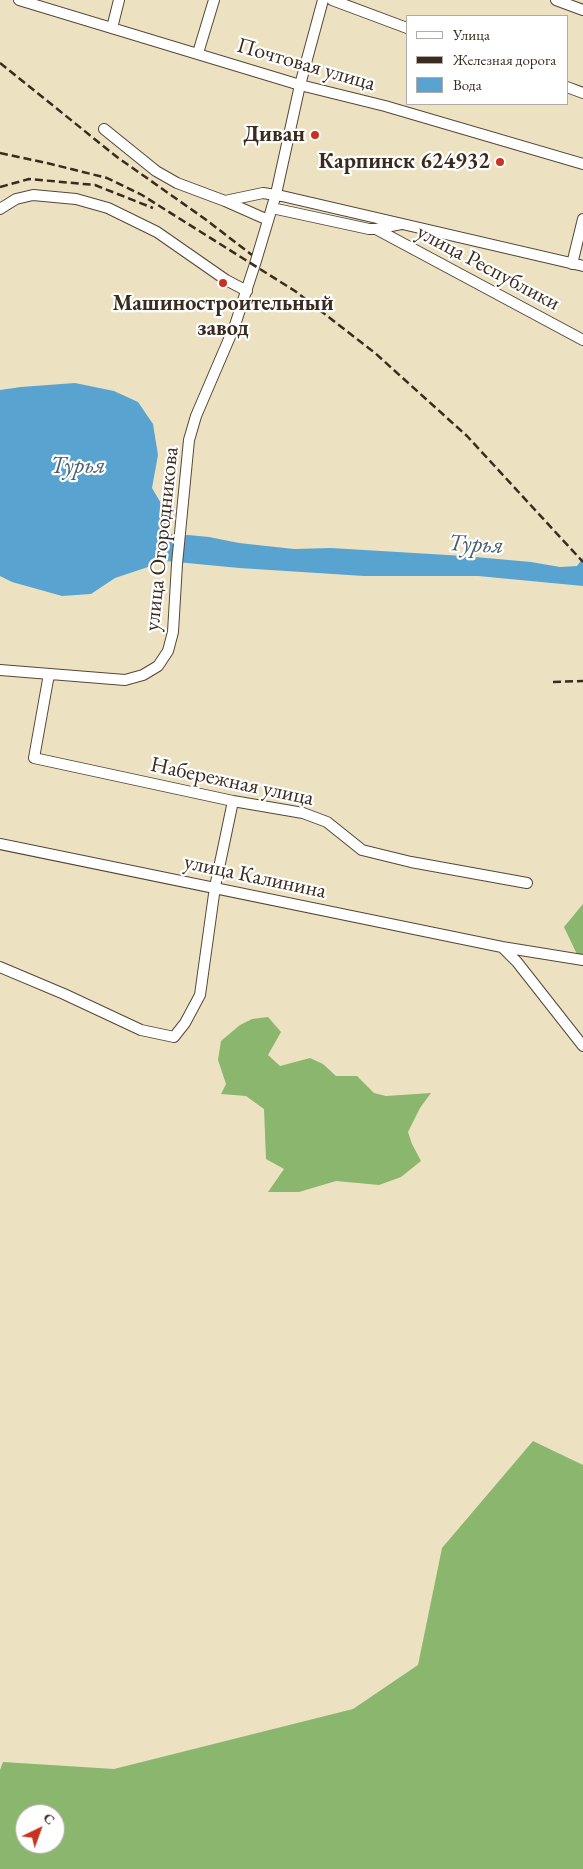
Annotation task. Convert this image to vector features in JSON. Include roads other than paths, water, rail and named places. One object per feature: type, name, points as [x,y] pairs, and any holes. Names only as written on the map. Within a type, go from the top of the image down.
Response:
[{"type":"street","name":"Почтовая улица","points":[[19,0],[300,85],[385,106],[583,164]]},
{"type":"street","points":[[112,28],[119,0]]},
{"type":"street","points":[[198,53],[214,0]]},
{"type":"street","name":"улица Огородникова","points":[[0,670],[125,680],[143,675],[158,666],[168,651],[173,632],[177,564],[189,440],[196,416],[235,325],[247,291],[276,194],[300,85],[323,0]]},
{"type":"street","points":[[332,0],[406,28]]},
{"type":"street","points":[[556,0],[583,10]]},
{"type":"street","points":[[568,87],[583,93]]},
{"type":"street","points":[[104,129],[156,171],[177,183],[268,220]]},
{"type":"street","points":[[225,201],[263,194],[276,194],[583,266]]},
{"type":"street","points":[[0,209],[16,199],[33,195],[76,199],[108,208],[156,232],[226,280],[247,291]]},
{"type":"street","points":[[272,208],[376,229],[404,224]]},
{"type":"street","points":[[572,264],[583,219]]},
{"type":"street","name":"улица Республики","points":[[376,229],[583,340]]},
{"type":"street","name":"Набережная улица","points":[[49,674],[34,758],[233,802],[303,814],[327,822],[362,850],[410,862],[526,883]]},
{"type":"street","points":[[0,967],[141,1030],[174,1037],[185,1023],[200,995],[215,887],[233,802]]},
{"type":"street","name":"улица Калинина","points":[[0,844],[502,947],[583,960]]},
{"type":"street","points":[[502,947],[517,962],[583,1046]]},
{"type":"water","name":"Турья","points":[[75,383],[114,391],[138,402],[153,424],[158,455],[152,488],[162,505],[167,531],[175,536],[209,537],[239,543],[294,549],[331,548],[464,556],[531,562],[560,567],[577,566],[583,558],[583,586],[478,576],[364,576],[166,561],[115,578],[91,594],[62,596],[12,582],[0,576],[0,390]]},
{"type":"railway","points":[[0,63],[117,157],[205,219],[252,255]]},
{"type":"railway","points":[[0,153],[107,178],[142,195],[295,291],[375,353],[467,436],[583,562]]},
{"type":"railway","points":[[0,187],[29,179],[95,185],[153,208]]},
{"type":"railway","points":[[553,682],[583,681]]},
{"type":"place","name":"Диван","points":[[315,135]]},
{"type":"place","name":"Карпинск 624932","points":[[500,162]]},
{"type":"place","name":"Машиностроительный завод","points":[[223,283]]}]
